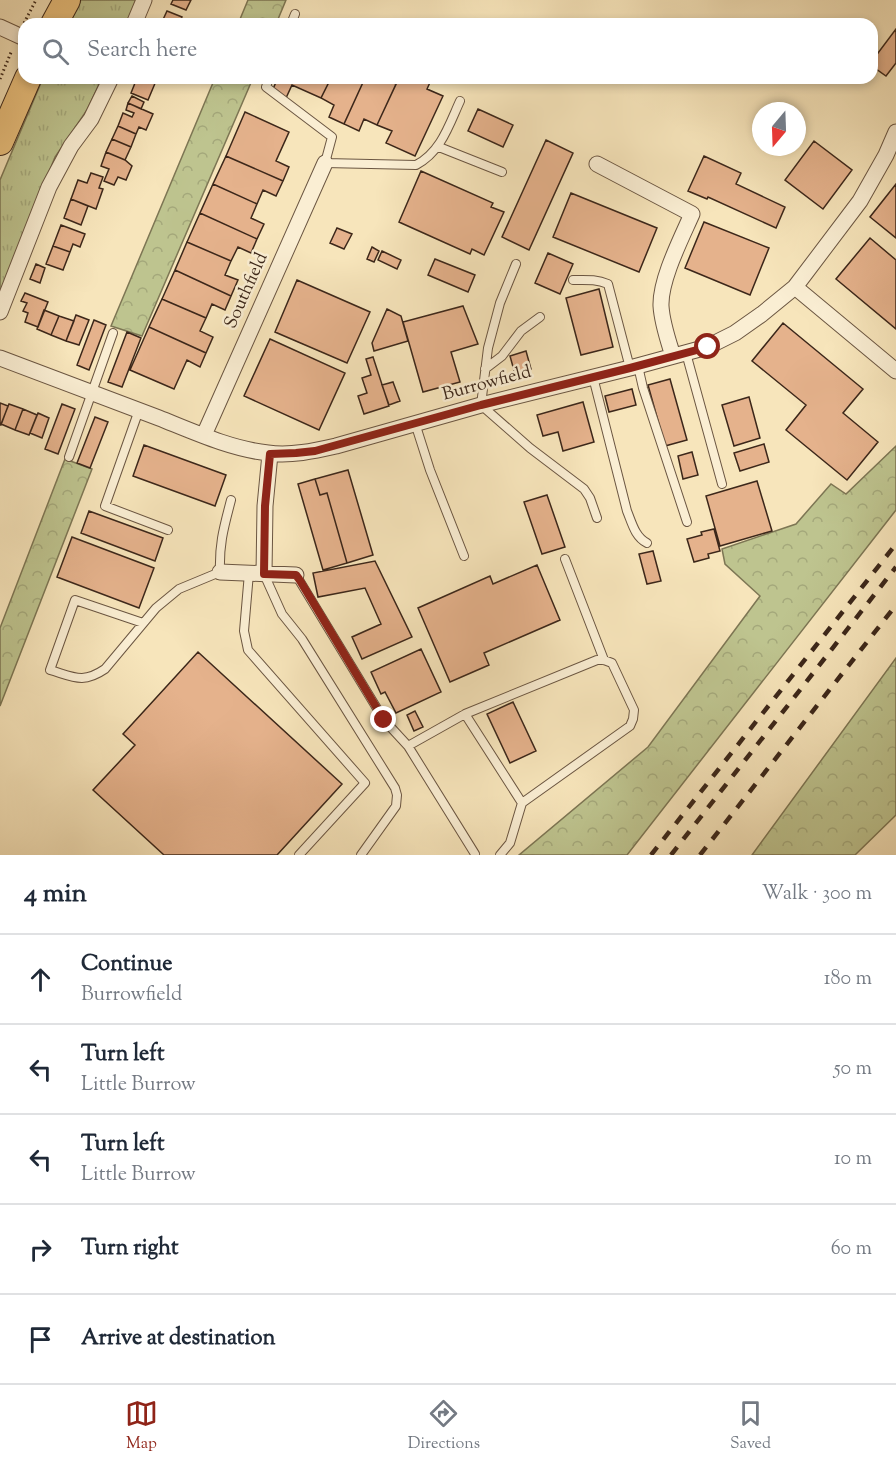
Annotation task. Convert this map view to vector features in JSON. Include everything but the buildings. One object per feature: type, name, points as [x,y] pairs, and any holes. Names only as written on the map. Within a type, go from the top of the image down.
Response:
[{"type":"main road","points":[[57,18],[67,0]]},
{"type":"main road","points":[[0,142],[25,84]]},
{"type":"street","points":[[136,18],[144,0]]},
{"type":"street","points":[[0,27],[18,35]]},
{"type":"street","points":[[0,312],[49,187],[71,146],[91,119],[108,84]]},
{"type":"street","name":"Burrowfield","points":[[0,358],[252,451],[270,454],[315,451],[481,405],[708,347],[735,333],[795,287],[860,201],[896,132]]},
{"type":"street","name":"Southfield","points":[[204,435],[325,163]]},
{"type":"street","points":[[597,164],[692,214],[662,290],[663,321],[680,354]]},
{"type":"street","points":[[795,287],[896,371]]},
{"type":"street","points":[[256,573],[270,454]]},
{"type":"street","points":[[220,572],[296,575]]},
{"type":"lane","points":[[293,18],[295,14]]},
{"type":"lane","points":[[267,84],[266,87],[332,137],[325,163],[416,165],[426,160],[439,147],[460,101]]},
{"type":"lane","points":[[439,147],[502,172]]},
{"type":"lane","points":[[516,264],[500,303],[488,348],[481,405],[503,427],[584,489],[597,518]]},
{"type":"lane","points":[[573,280],[591,279],[608,284],[687,522]]},
{"type":"lane","points":[[485,369],[502,356],[521,331],[540,317]]},
{"type":"lane","points":[[69,457],[114,333]]},
{"type":"lane","points":[[680,354],[722,484]]},
{"type":"lane","points":[[593,377],[627,512],[635,532],[642,541],[647,543]]},
{"type":"lane","points":[[139,410],[105,506],[168,530]]},
{"type":"lane","points":[[415,423],[430,470],[464,556]]},
{"type":"lane","points":[[143,622],[75,600],[50,670],[81,679],[94,676],[105,669],[156,608],[179,589],[220,572],[219,550],[231,500]]},
{"type":"lane","points":[[565,559],[604,660]]},
{"type":"lane","points":[[256,573],[244,631],[248,650],[365,783],[298,855]]},
{"type":"lane","points":[[256,573],[282,614],[302,639],[395,788],[396,806],[361,855]]},
{"type":"lane","points":[[296,575],[384,720],[408,746],[475,854]]},
{"type":"lane","points":[[408,746],[465,714],[597,660],[612,663],[634,710],[630,726],[522,803],[510,843],[500,855]]},
{"type":"lane","points":[[465,714],[522,803]]},
{"type":"green space","points":[[81,0],[136,0],[130,18],[72,18]]},
{"type":"green space","points":[[248,0],[286,0],[278,18],[240,18]]},
{"type":"green space","points":[[40,84],[99,84],[87,110],[55,157],[0,296],[0,180]]},
{"type":"green space","points":[[212,84],[250,84],[142,336],[111,326]]},
{"type":"green space","points":[[896,446],[896,510],[627,855],[519,855],[648,747],[760,596],[725,564],[722,549],[796,524],[831,484],[846,494]]},
{"type":"green space","points":[[65,459],[92,469],[0,706],[0,628]]},
{"type":"green space","points":[[896,658],[896,815],[855,855],[752,855]]},
{"type":"railway","points":[[651,855],[896,544]]},
{"type":"railway","points":[[671,855],[896,567]]},
{"type":"railway","points":[[700,855],[896,605]]},
{"type":"route","points":[[384,720],[296,575],[264,574],[265,506],[270,454],[315,451],[336,446],[481,405],[708,347]]}]
